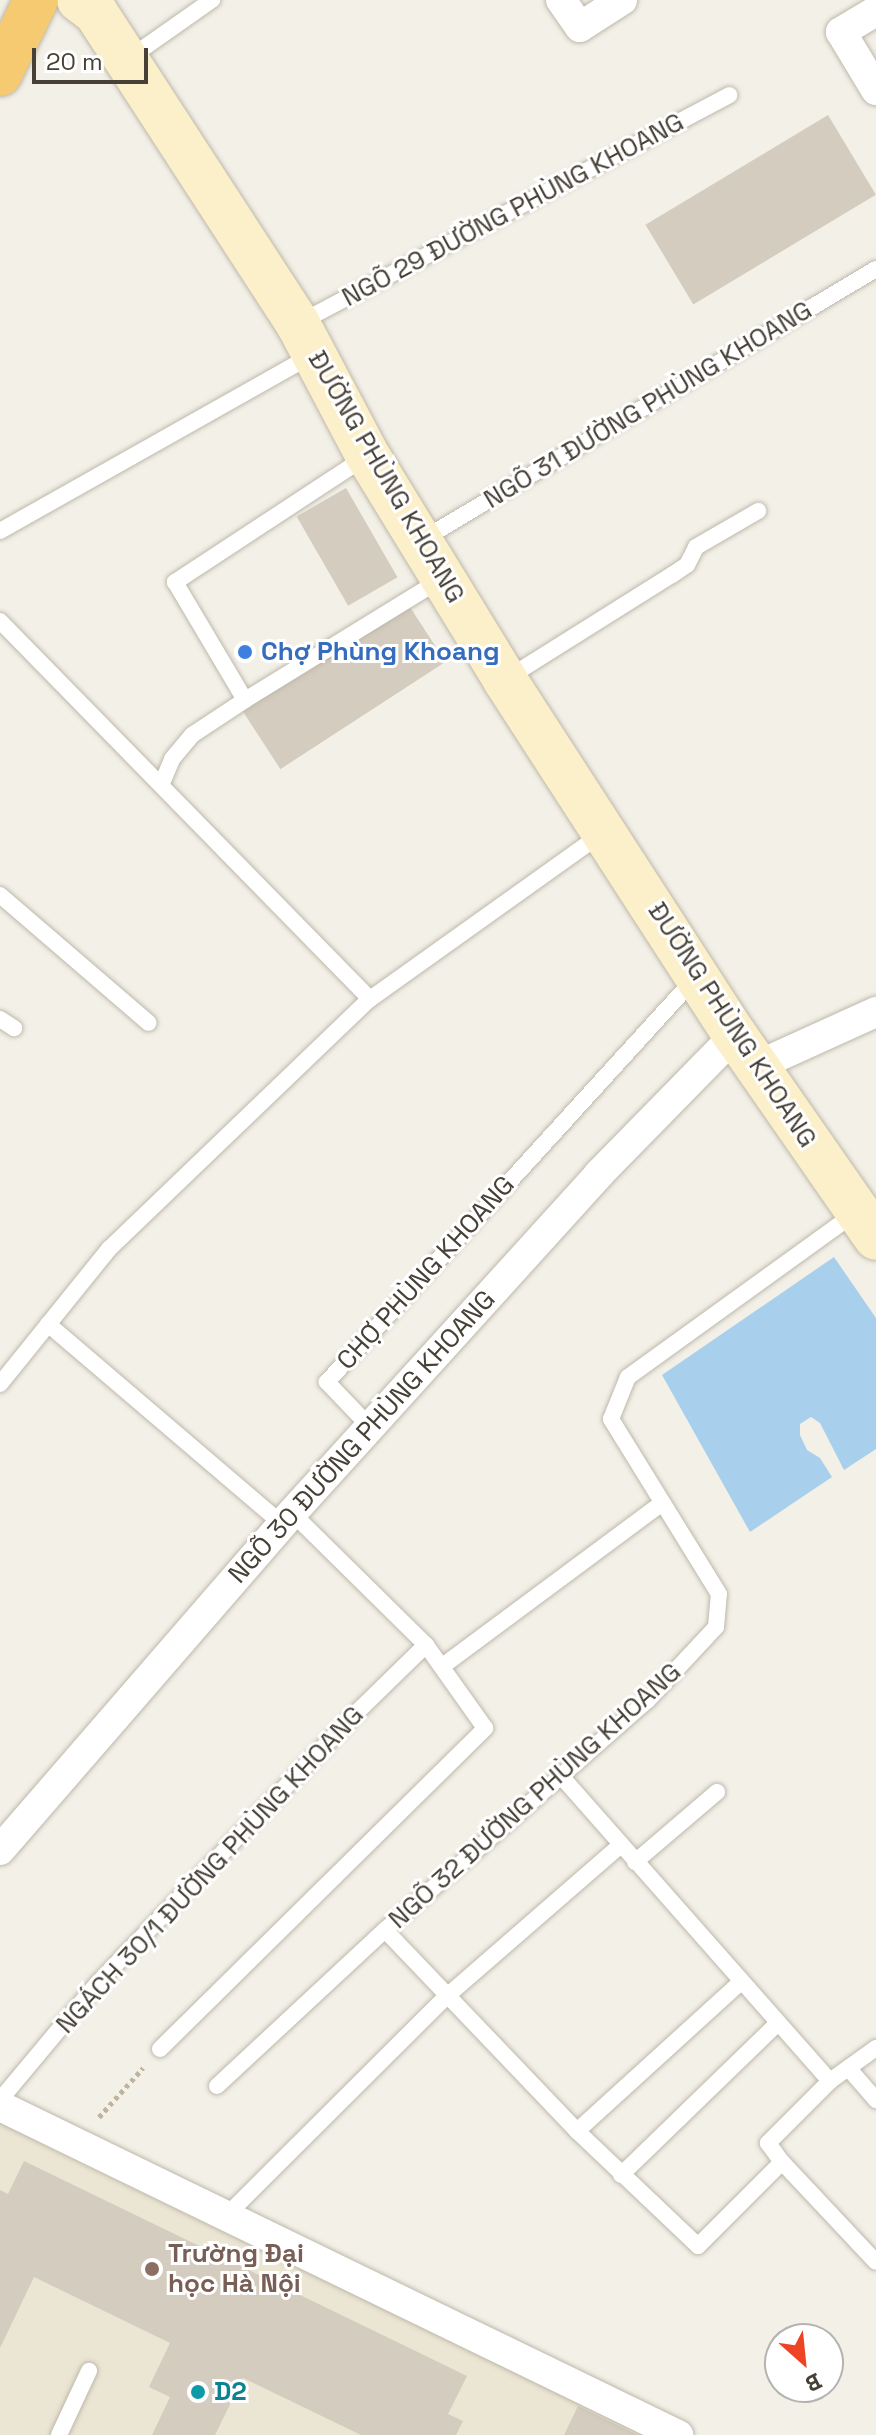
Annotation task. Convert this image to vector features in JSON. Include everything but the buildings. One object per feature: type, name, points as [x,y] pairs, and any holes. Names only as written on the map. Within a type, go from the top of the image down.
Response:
[{"type":"highway","points":[[0,74],[36,0]]},
{"type":"street","name":"ĐƯỜNG PHÙNG KHOANG","points":[[79,0],[96,13],[307,339],[368,456],[505,680],[746,1050],[866,1225]]},
{"type":"street","points":[[561,0],[580,27],[622,0]]},
{"type":"street","points":[[876,11],[841,32],[876,90]]},
{"type":"street","points":[[746,1050],[876,1012]]},
{"type":"street","name":"NGÕ 30 ĐƯỜNG PHÙNG KHOANG","points":[[0,1850],[287,1519],[599,1174],[746,1050]]},
{"type":"street","points":[[0,2103],[678,2435]]},
{"type":"lane","points":[[127,60],[212,0]]},
{"type":"lane","name":"NGÕ 29 ĐƯỜNG PHÙNG KHOANG","points":[[0,531],[307,339],[729,95]]},
{"type":"lane","name":"NGÕ 31 ĐƯỜNG PHÙNG KHOANG","points":[[420,541],[876,269]]},
{"type":"lane","points":[[245,700],[175,582],[368,456]]},
{"type":"lane","points":[[505,680],[687,565],[696,547],[758,511]]},
{"type":"lane","points":[[162,783],[172,759],[192,735],[442,578]]},
{"type":"lane","points":[[0,621],[162,783],[370,999]]},
{"type":"lane","points":[[0,1384],[109,1249],[370,999],[605,831]]},
{"type":"lane","points":[[0,895],[149,1023]]},
{"type":"lane","name":"CHỢ PHÙNG KHOANG","points":[[371,1428],[327,1382],[697,976]]},
{"type":"lane","name":"NGÕ 32 ĐƯỜNG PHÙNG KHOANG","points":[[217,2086],[385,1930],[647,1701],[716,1627],[719,1594],[611,1419],[628,1377],[866,1225]]},
{"type":"lane","points":[[48,1324],[287,1519],[426,1645],[444,1665],[485,1728],[160,2049]]},
{"type":"lane","points":[[444,1665],[661,1504]]},
{"type":"lane","name":"NGÁCH 30/1 ĐƯỜNG PHÙNG KHOANG","points":[[0,2103],[98,1983],[347,1722],[426,1645]]},
{"type":"lane","points":[[561,1776],[830,2081]]},
{"type":"lane","points":[[635,1862],[717,1792]]},
{"type":"lane","points":[[227,2215],[447,1996],[621,1845]]},
{"type":"lane","points":[[385,1930],[577,2131],[698,2246],[782,2162]]},
{"type":"lane","points":[[577,2131],[741,1982]]},
{"type":"lane","points":[[621,2175],[777,2024]]},
{"type":"lane","points":[[876,2048],[850,2070],[830,2081],[768,2143],[782,2162],[876,2262]]},
{"type":"lane","points":[[850,2070],[876,2100]]},
{"type":"lane","points":[[59,2435],[89,2371]]},
{"type":"path","points":[[77,2143],[160,2049]]},
{"type":"shaded area","name":"Trường Đại học Hà Nội","points":[[0,2122],[54,2150],[646,2435],[0,2435]]},
{"type":"water","points":[[834,1257],[876,1318],[876,1449],[844,1470],[820,1423],[811,1417],[800,1424],[800,1435],[807,1450],[820,1458],[832,1477],[750,1532],[662,1375]]},
{"type":"place","name":"Chợ Phùng Khoang","points":[[245,652]]},
{"type":"place","name":"Trường Đại học Hà Nội","points":[[152,2269]]},
{"type":"place","name":"D2","points":[[198,2392]]}]
